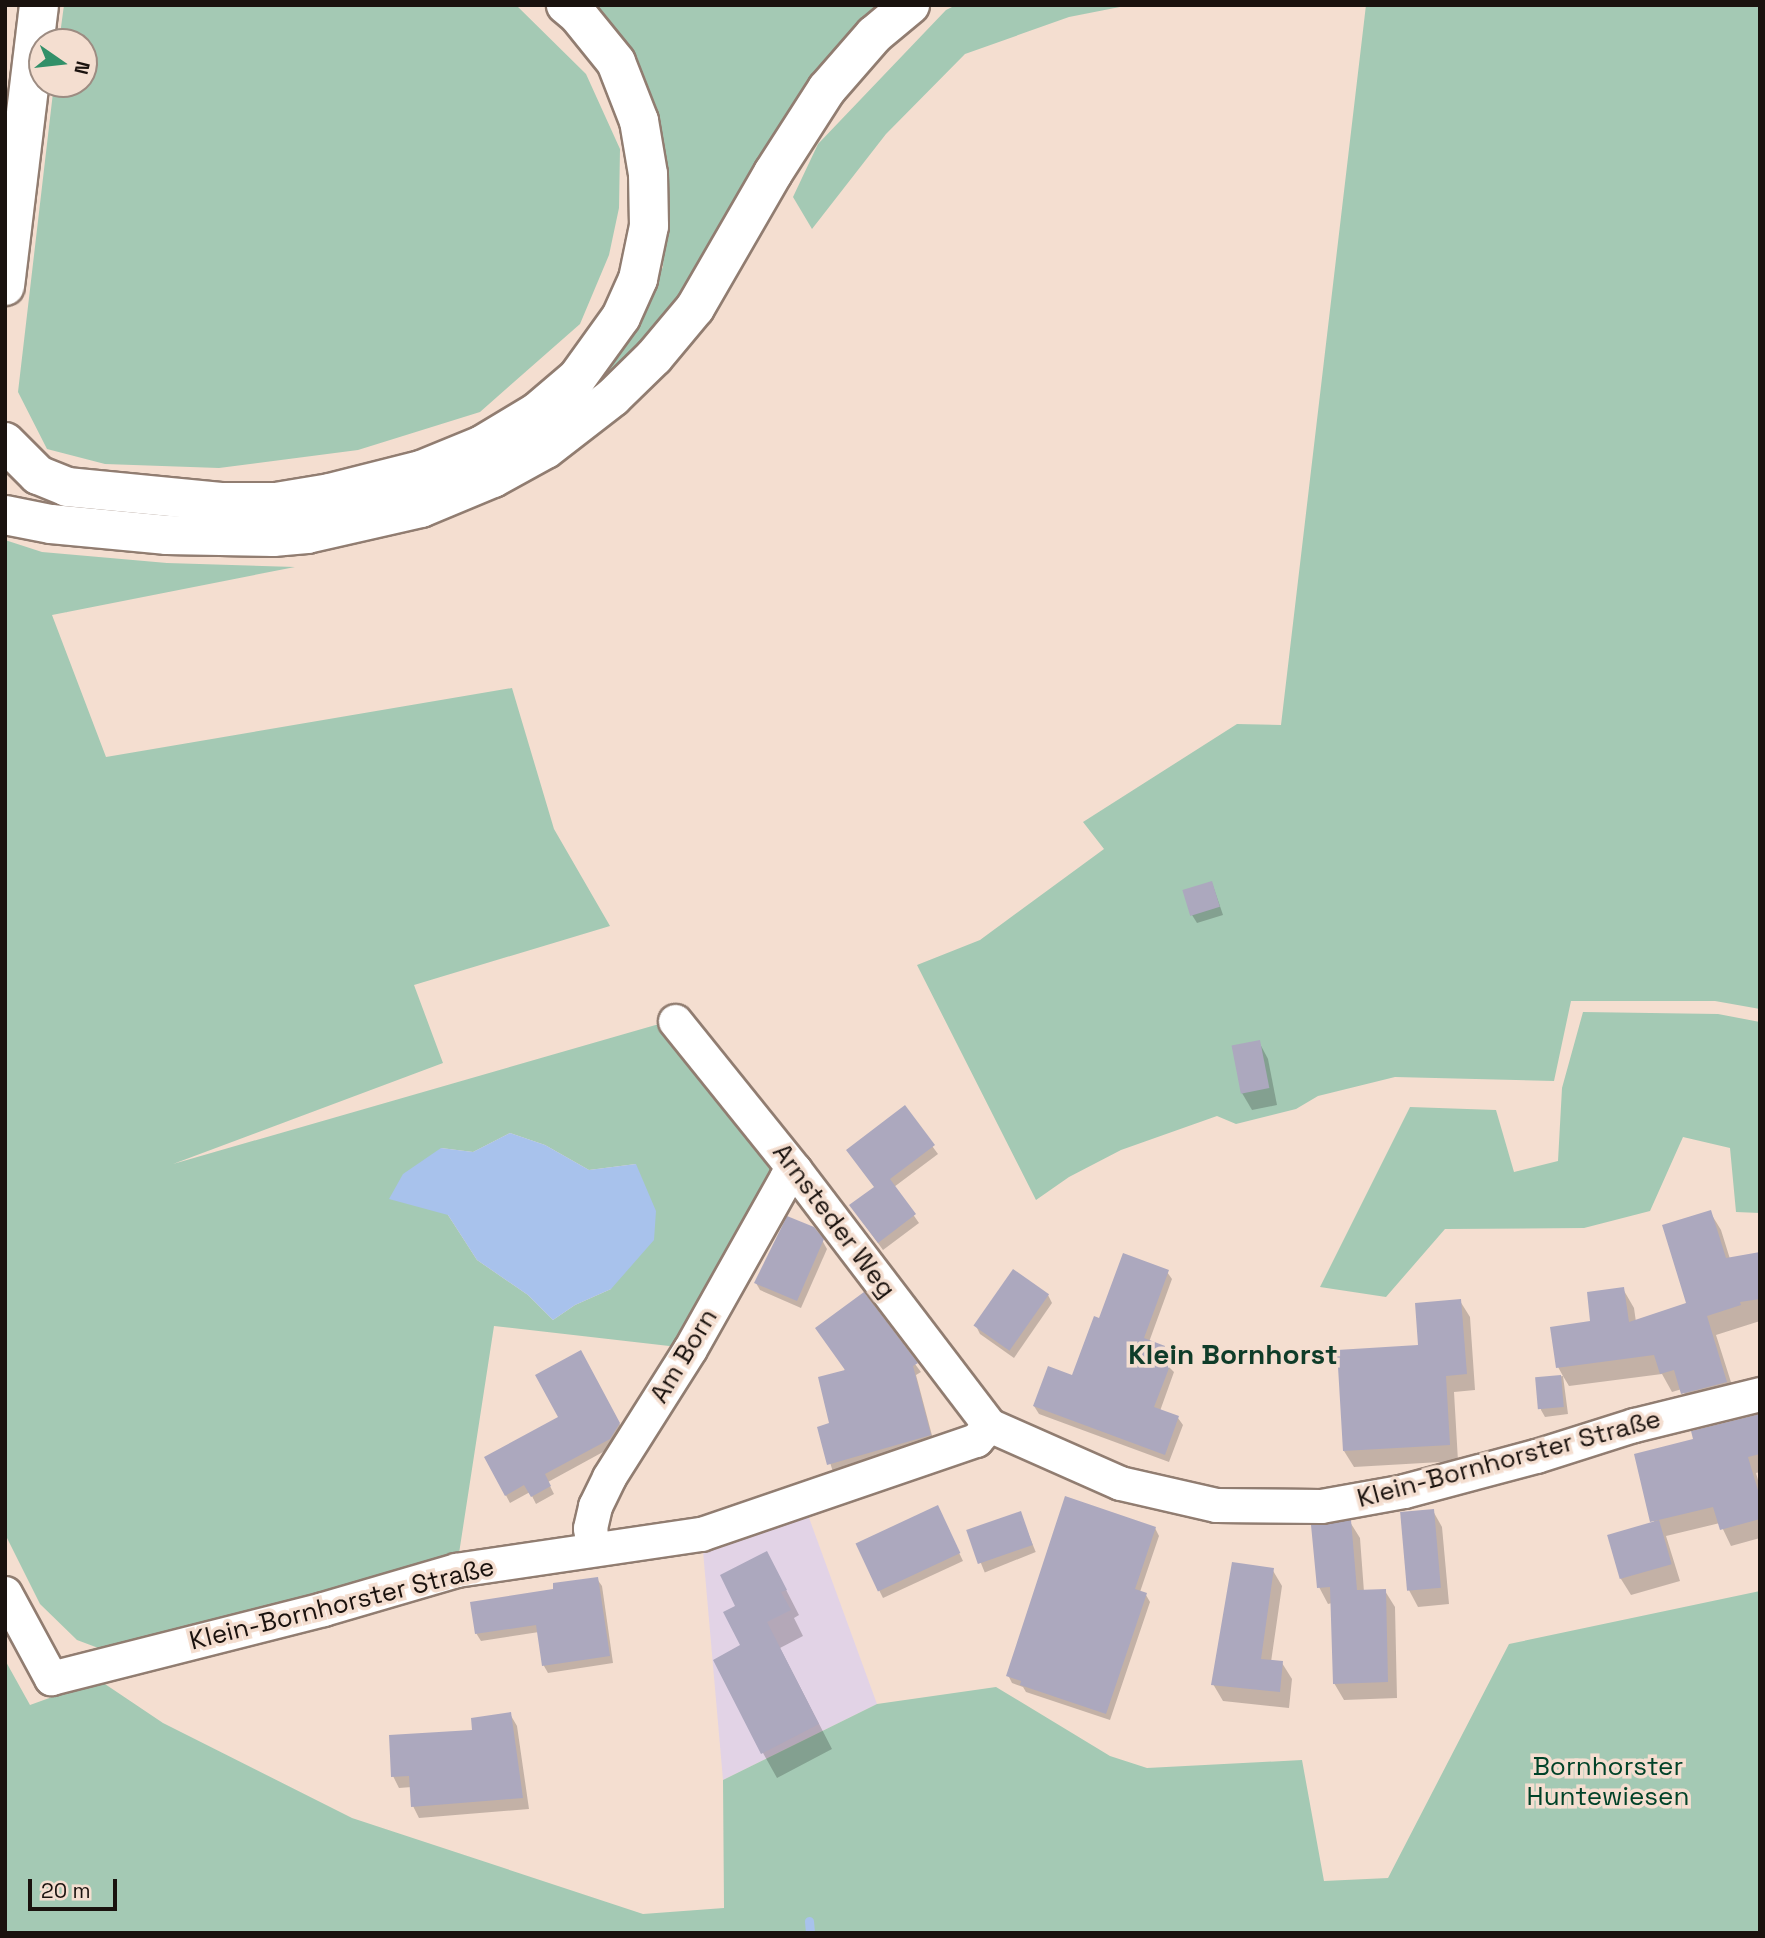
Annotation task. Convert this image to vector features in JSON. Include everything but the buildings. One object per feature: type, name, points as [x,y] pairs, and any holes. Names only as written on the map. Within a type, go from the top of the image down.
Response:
[{"type":"highway","points":[[5,286],[39,5]]},
{"type":"highway","points":[[5,442],[38,475],[74,488],[223,502],[275,502],[330,493],[421,470],[482,445],[537,412],[577,378],[621,317],[638,279],[649,226],[648,174],[639,121],[616,62],[578,15],[566,5]]},
{"type":"highway","points":[[5,515],[51,524],[167,535],[273,537],[307,534],[421,508],[492,478],[546,449],[613,397],[654,357],[695,308],[773,173],[827,89],[874,35],[910,5]]},
{"type":"street","name":"Arnsteder Weg","points":[[675,1020],[795,1170],[989,1425]]},
{"type":"street","name":"Am Born","points":[[593,1549],[590,1528],[595,1506],[609,1477],[690,1349],[786,1178],[795,1170]]},
{"type":"street","name":"Klein-Bornhorster Straße","points":[[5,1593],[51,1678],[323,1609],[456,1570],[714,1530],[976,1440],[989,1425],[1120,1483],[1166,1495],[1216,1505],[1321,1506],[1404,1491],[1536,1456],[1634,1425],[1760,1394]]},
{"type":"shaded area","points":[[808,1515],[877,1704],[723,1780],[703,1551]]},
{"type":"green space","points":[[64,5],[516,5],[586,74],[620,149],[619,208],[609,255],[580,324],[480,412],[358,450],[219,468],[105,464],[47,449],[18,392],[52,98],[98,98],[98,28],[61,28]]},
{"type":"green space","points":[[589,5],[885,5],[674,312],[601,385],[663,267],[667,170],[632,58]]},
{"type":"green space","points":[[956,5],[1130,5],[1069,17],[965,54],[886,134],[812,229],[793,197],[818,144],[946,10]]},
{"type":"green space","points":[[1366,5],[1760,5],[1760,1009],[1715,1001],[1571,1001],[1554,1081],[1395,1077],[1318,1096],[1296,1109],[1236,1124],[1217,1116],[1121,1150],[1069,1177],[1036,1200],[917,965],[980,940],[1104,849],[1083,822],[1237,724],[1281,725]]},
{"type":"green space","points":[[5,540],[42,552],[167,563],[295,567],[52,615],[106,757],[512,688],[554,829],[610,926],[414,985],[443,1063],[173,1164],[666,1022],[782,1171],[678,1347],[494,1326],[458,1560],[101,1649],[77,1640],[40,1604],[5,1534]],"holes":[[[510,1133],[545,1145],[589,1170],[636,1164],[611,1289],[575,1305],[553,1320],[528,1295],[477,1260],[448,1215],[441,1148],[473,1152]]]},
{"type":"green space","points":[[1583,1012],[1718,1014],[1760,1022],[1760,1213],[1736,1212],[1730,1148],[1683,1137],[1650,1211],[1584,1228],[1445,1229],[1386,1297],[1320,1287],[1410,1107],[1496,1110],[1514,1172],[1558,1161],[1562,1088]]},
{"type":"green space","name":"Bornhorster Huntewiesen","points":[[1760,1591],[1760,1933],[5,1933],[5,1660],[30,1705],[99,1680],[163,1723],[352,1818],[643,1914],[724,1908],[723,1780],[877,1704],[996,1687],[1110,1756],[1147,1768],[1302,1760],[1324,1881],[1388,1878],[1509,1644]]},
{"type":"water","points":[[510,1133],[545,1145],[589,1170],[636,1164],[656,1211],[654,1240],[611,1289],[575,1305],[553,1320],[528,1295],[477,1260],[448,1215],[389,1199],[403,1174],[441,1148],[473,1152]]},
{"type":"waterway","points":[[809,1921],[810,1933]]},
{"type":"district","name":"Klein Bornhorst","points":[[1233,1354]]}]
